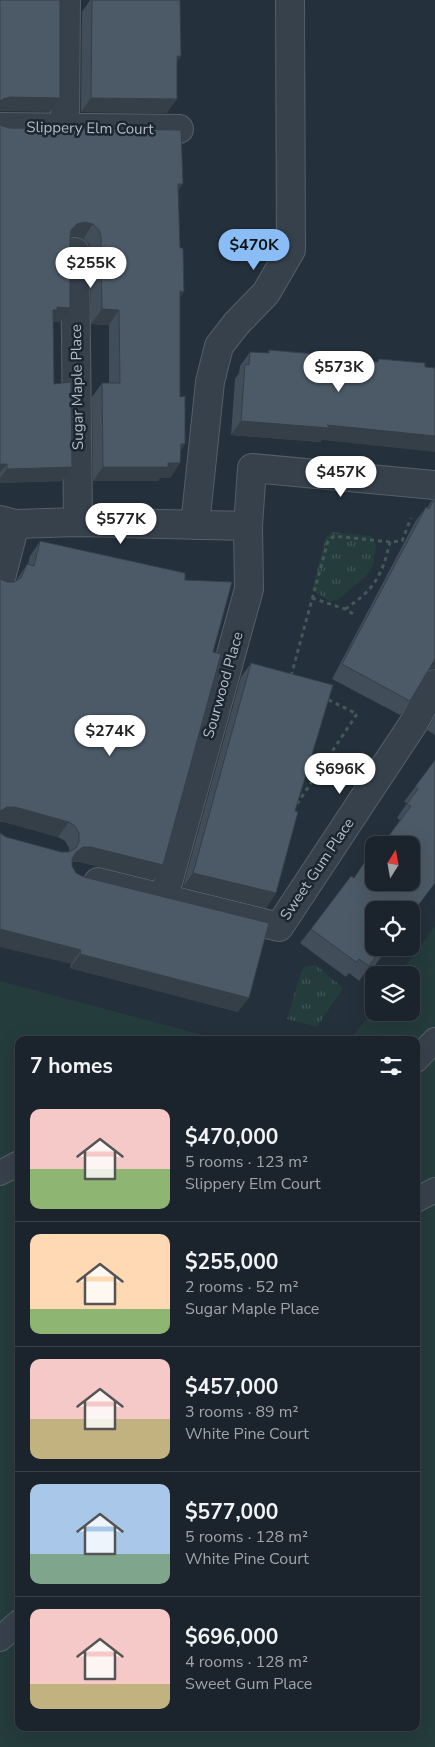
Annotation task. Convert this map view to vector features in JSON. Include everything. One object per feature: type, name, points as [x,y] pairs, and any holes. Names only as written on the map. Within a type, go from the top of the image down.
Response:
[{"type":"street","points":[[65,127],[66,0]]},
{"type":"street","points":[[195,526],[210,382],[219,346],[236,324],[266,293],[290,250],[290,0]]},
{"type":"street","name":"Slippery Elm Court","points":[[0,127],[179,129]]},
{"type":"street","name":"Sugar Maple Place","points":[[76,252],[78,522]]},
{"type":"street","name":"Sourwood Place","points":[[164,897],[249,589],[248,526],[252,468],[435,485]]},
{"type":"street","points":[[0,582],[8,522],[248,526]]},
{"type":"street","name":"Sweet Gum Place","points":[[164,897],[278,926],[413,724],[435,684]]},
{"type":"street","points":[[77,877],[164,897]]},
{"type":"lane","points":[[420,1056],[435,1040]]},
{"type":"lane","points":[[0,1173],[15,1165]]},
{"type":"lane","points":[[420,1198],[435,1190]]},
{"type":"lane","points":[[0,1639],[15,1626]]},
{"type":"path","points":[[290,679],[328,541],[334,536],[390,542],[402,541],[412,516]]},
{"type":"path","points":[[345,609],[363,597],[380,578],[390,542]]},
{"type":"path","points":[[312,598],[345,609],[355,615]]},
{"type":"path","points":[[295,813],[297,803],[357,714],[324,698]]},
{"type":"green space","points":[[333,532],[371,536],[376,545],[373,566],[366,576],[338,600],[329,601],[312,589],[326,537]]},
{"type":"green space","points":[[435,926],[435,1747],[0,1747],[0,981],[207,1036],[15,1036],[15,1731],[420,1731],[420,1036],[353,1036],[365,1021],[420,1021],[420,966],[406,966],[413,956],[420,956],[420,946]]},
{"type":"green space","points":[[316,965],[343,988],[317,1027],[287,1019],[301,972],[305,967]]},
{"type":"building","points":[[0,0],[60,0],[60,98],[10,97],[0,101]]},
{"type":"building","points":[[92,0],[180,0],[181,56],[177,56],[177,99],[91,98]]},
{"type":"building","points":[[0,124],[10,128],[181,130],[183,184],[178,184],[180,248],[183,248],[184,292],[180,291],[180,397],[185,396],[185,444],[181,444],[180,463],[168,463],[168,467],[103,467],[102,383],[120,383],[119,310],[102,309],[101,237],[99,230],[93,224],[85,222],[77,224],[71,230],[70,308],[57,307],[57,310],[53,310],[54,384],[71,382],[72,467],[7,469],[7,464],[0,464]]},
{"type":"building","points":[[269,350],[316,354],[316,357],[378,362],[379,359],[425,363],[425,367],[435,368],[435,436],[327,425],[330,428],[241,421],[245,364],[249,365],[250,352],[269,353]]},
{"type":"building","points":[[435,497],[435,659],[410,701],[342,664],[426,507],[429,509]]},
{"type":"building","points":[[40,541],[185,573],[185,580],[232,582],[213,652],[221,654],[163,865],[91,847],[83,847],[76,852],[72,859],[72,866],[76,873],[84,877],[269,923],[249,998],[80,954],[81,950],[0,929],[0,833],[6,837],[61,852],[69,852],[76,848],[79,842],[79,833],[75,826],[69,822],[15,807],[7,807],[0,811],[0,579],[14,582],[21,578],[27,564],[34,566]]},
{"type":"building","points":[[251,663],[333,685],[295,811],[298,812],[276,893],[193,873]]},
{"type":"building","points":[[435,760],[435,883],[420,903],[420,901],[365,901],[365,956],[376,956],[369,966],[359,959],[356,962],[311,929],[351,876],[354,878],[364,863],[365,891],[420,891],[420,836],[389,836],[411,806],[407,804],[418,789],[415,787]]}]
